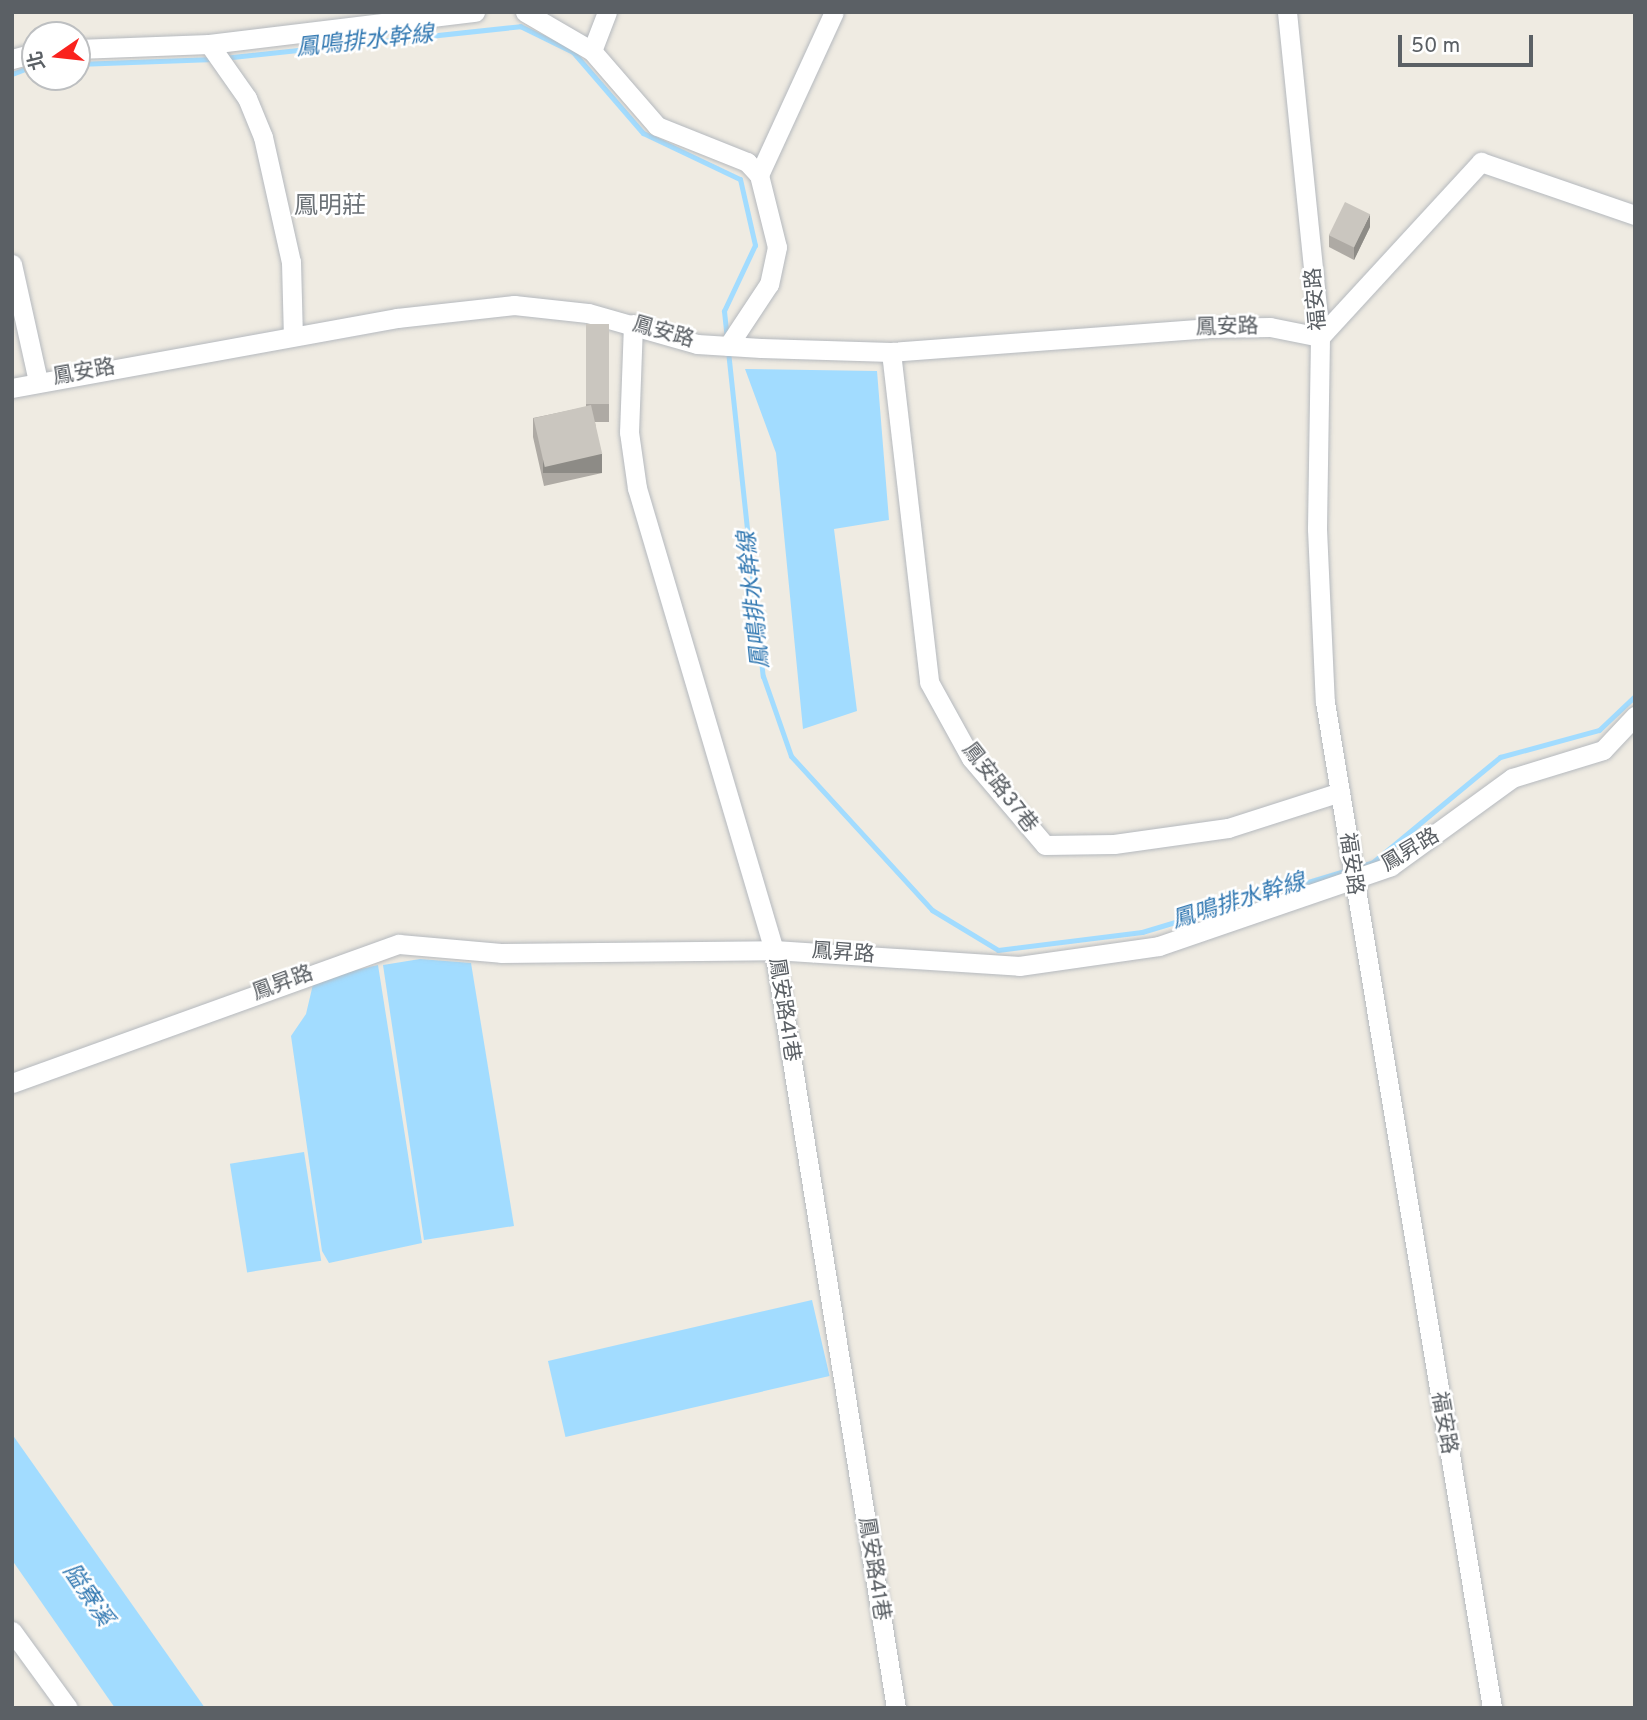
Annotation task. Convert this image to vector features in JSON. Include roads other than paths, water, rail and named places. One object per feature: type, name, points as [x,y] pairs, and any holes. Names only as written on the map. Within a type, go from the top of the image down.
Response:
[{"type":"street","points":[[91,50],[216,54],[475,12]]},
{"type":"street","points":[[525,12],[592,51],[657,126],[747,162],[759,175],[777,247],[769,284],[728,346]]},
{"type":"street","points":[[592,51],[607,12]]},
{"type":"street","points":[[759,175],[834,12]]},
{"type":"street","name":"福安路","points":[[1287,12],[1320,337],[1317,529],[1325,702],[1352,881],[1492,1708]]},
{"type":"street","points":[[216,54],[263,137],[291,262],[293,336]]},
{"type":"street","points":[[1320,337],[1471,169],[1494,162],[1635,215]]},
{"type":"street","points":[[12,264],[38,381]]},
{"type":"street","name":"鳳安路","points":[[12,388],[38,381],[293,336],[514,305],[633,324],[728,346],[891,352],[1207,328],[1270,327],[1320,337]]},
{"type":"street","name":"鳳安路41巷","points":[[633,324],[629,432],[637,488],[774,950],[895,1708]]},
{"type":"street","name":"鳳安路37巷","points":[[891,352],[929,681],[971,758],[1045,845],[1114,844],[1228,828],[1340,792]]},
{"type":"street","name":"鳳昇路","points":[[12,1083],[398,944],[501,953],[774,950],[1019,966],[1158,946],[1352,881],[1429,843],[1512,778],[1603,750],[1635,716]]},
{"type":"street","points":[[12,1630],[68,1708]]},
{"type":"water","points":[[745,369],[877,371],[889,520],[834,529],[857,711],[803,729],[776,453]]},
{"type":"water","points":[[420,959],[471,963],[514,1226],[424,1240],[383,965]]},
{"type":"water","points":[[378,965],[422,1243],[329,1263],[322,1251],[291,1036],[306,1014],[314,980]]},
{"type":"water","points":[[304,1152],[321,1261],[247,1272],[230,1164]]},
{"type":"water","points":[[812,1300],[830,1376],[565,1437],[548,1361]]},
{"type":"water","name":"隘寮溪","points":[[12,1434],[205,1708],[115,1708],[12,1560]]},
{"type":"waterway","name":"鳳鳴排水幹線","points":[[223,58],[520,26],[573,52],[643,133],[740,179],[755,245],[724,311],[727,338]]},
{"type":"waterway","name":"鳳鳴排水幹線","points":[[91,63],[214,59]]},
{"type":"waterway","name":"鳳鳴排水幹線","points":[[12,74],[21,70]]},
{"type":"waterway","name":"鳳鳴排水幹線","points":[[728,351],[763,676],[791,756],[932,910],[998,950],[1142,932],[1348,870]]},
{"type":"waterway","name":"鳳鳴排水幹線","points":[[1358,867],[1373,862],[1500,757],[1599,730],[1635,696]]},
{"type":"district","name":"鳳明莊","points":[[330,208]]}]
